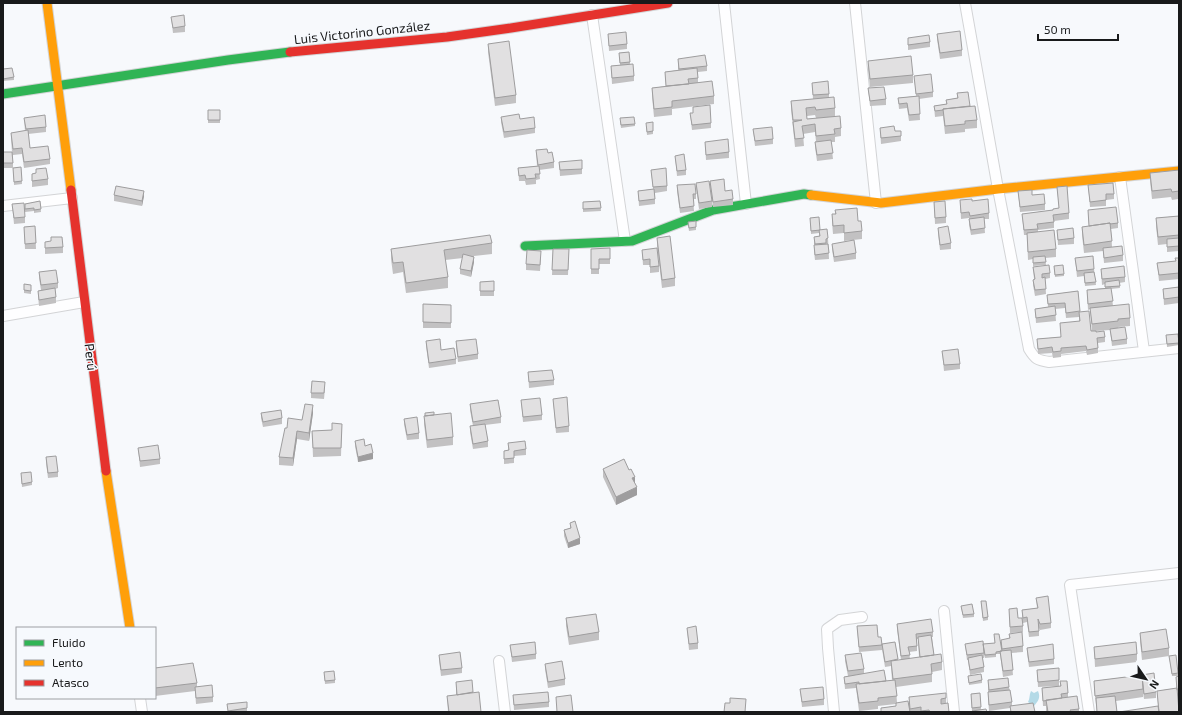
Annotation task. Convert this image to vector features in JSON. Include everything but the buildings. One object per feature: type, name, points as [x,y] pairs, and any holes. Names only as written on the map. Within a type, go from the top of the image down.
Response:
[{"type":"street","name":"Perú","points":[[47,3],[102,441],[121,578],[130,627]]},
{"type":"street","name":"Luis Victorino González","points":[[3,94],[228,60],[511,28],[668,3]]},
{"type":"street","points":[[724,3],[746,204]]},
{"type":"street","points":[[854,3],[876,203]]},
{"type":"street","points":[[965,3],[998,190],[1029,349],[1034,358],[1049,362],[1179,348]]},
{"type":"street","points":[[592,15],[625,241]]},
{"type":"street","points":[[525,246],[632,241],[713,210],[804,194],[881,203],[1179,171]]},
{"type":"street","points":[[1120,177],[1144,351]]},
{"type":"street","points":[[3,206],[72,198]]},
{"type":"street","points":[[3,316],[84,302]]},
{"type":"street","points":[[1089,712],[1070,585],[1179,574]]},
{"type":"street","points":[[944,611],[954,712]]},
{"type":"street","points":[[834,712],[827,629],[840,620],[862,616]]},
{"type":"street","points":[[499,660],[505,712]]},
{"type":"street","points":[[140,699],[142,712]]},
{"type":"water","points":[[1031,691],[1034,693],[1038,691],[1039,693],[1039,699],[1034,706],[1028,702]]},
{"type":"traffic: fast","points":[[3,94],[290,52]]},
{"type":"traffic: fast","points":[[525,246],[632,241],[713,210],[804,194],[811,195]]},
{"type":"traffic: slow","points":[[47,3],[71,190]]},
{"type":"traffic: slow","points":[[811,195],[881,203],[998,189],[1179,171]]},
{"type":"traffic: slow","points":[[106,471],[130,627]]},
{"type":"traffic: jam","points":[[290,52],[447,37],[668,3]]},
{"type":"traffic: jam","points":[[71,190],[106,471]]}]
